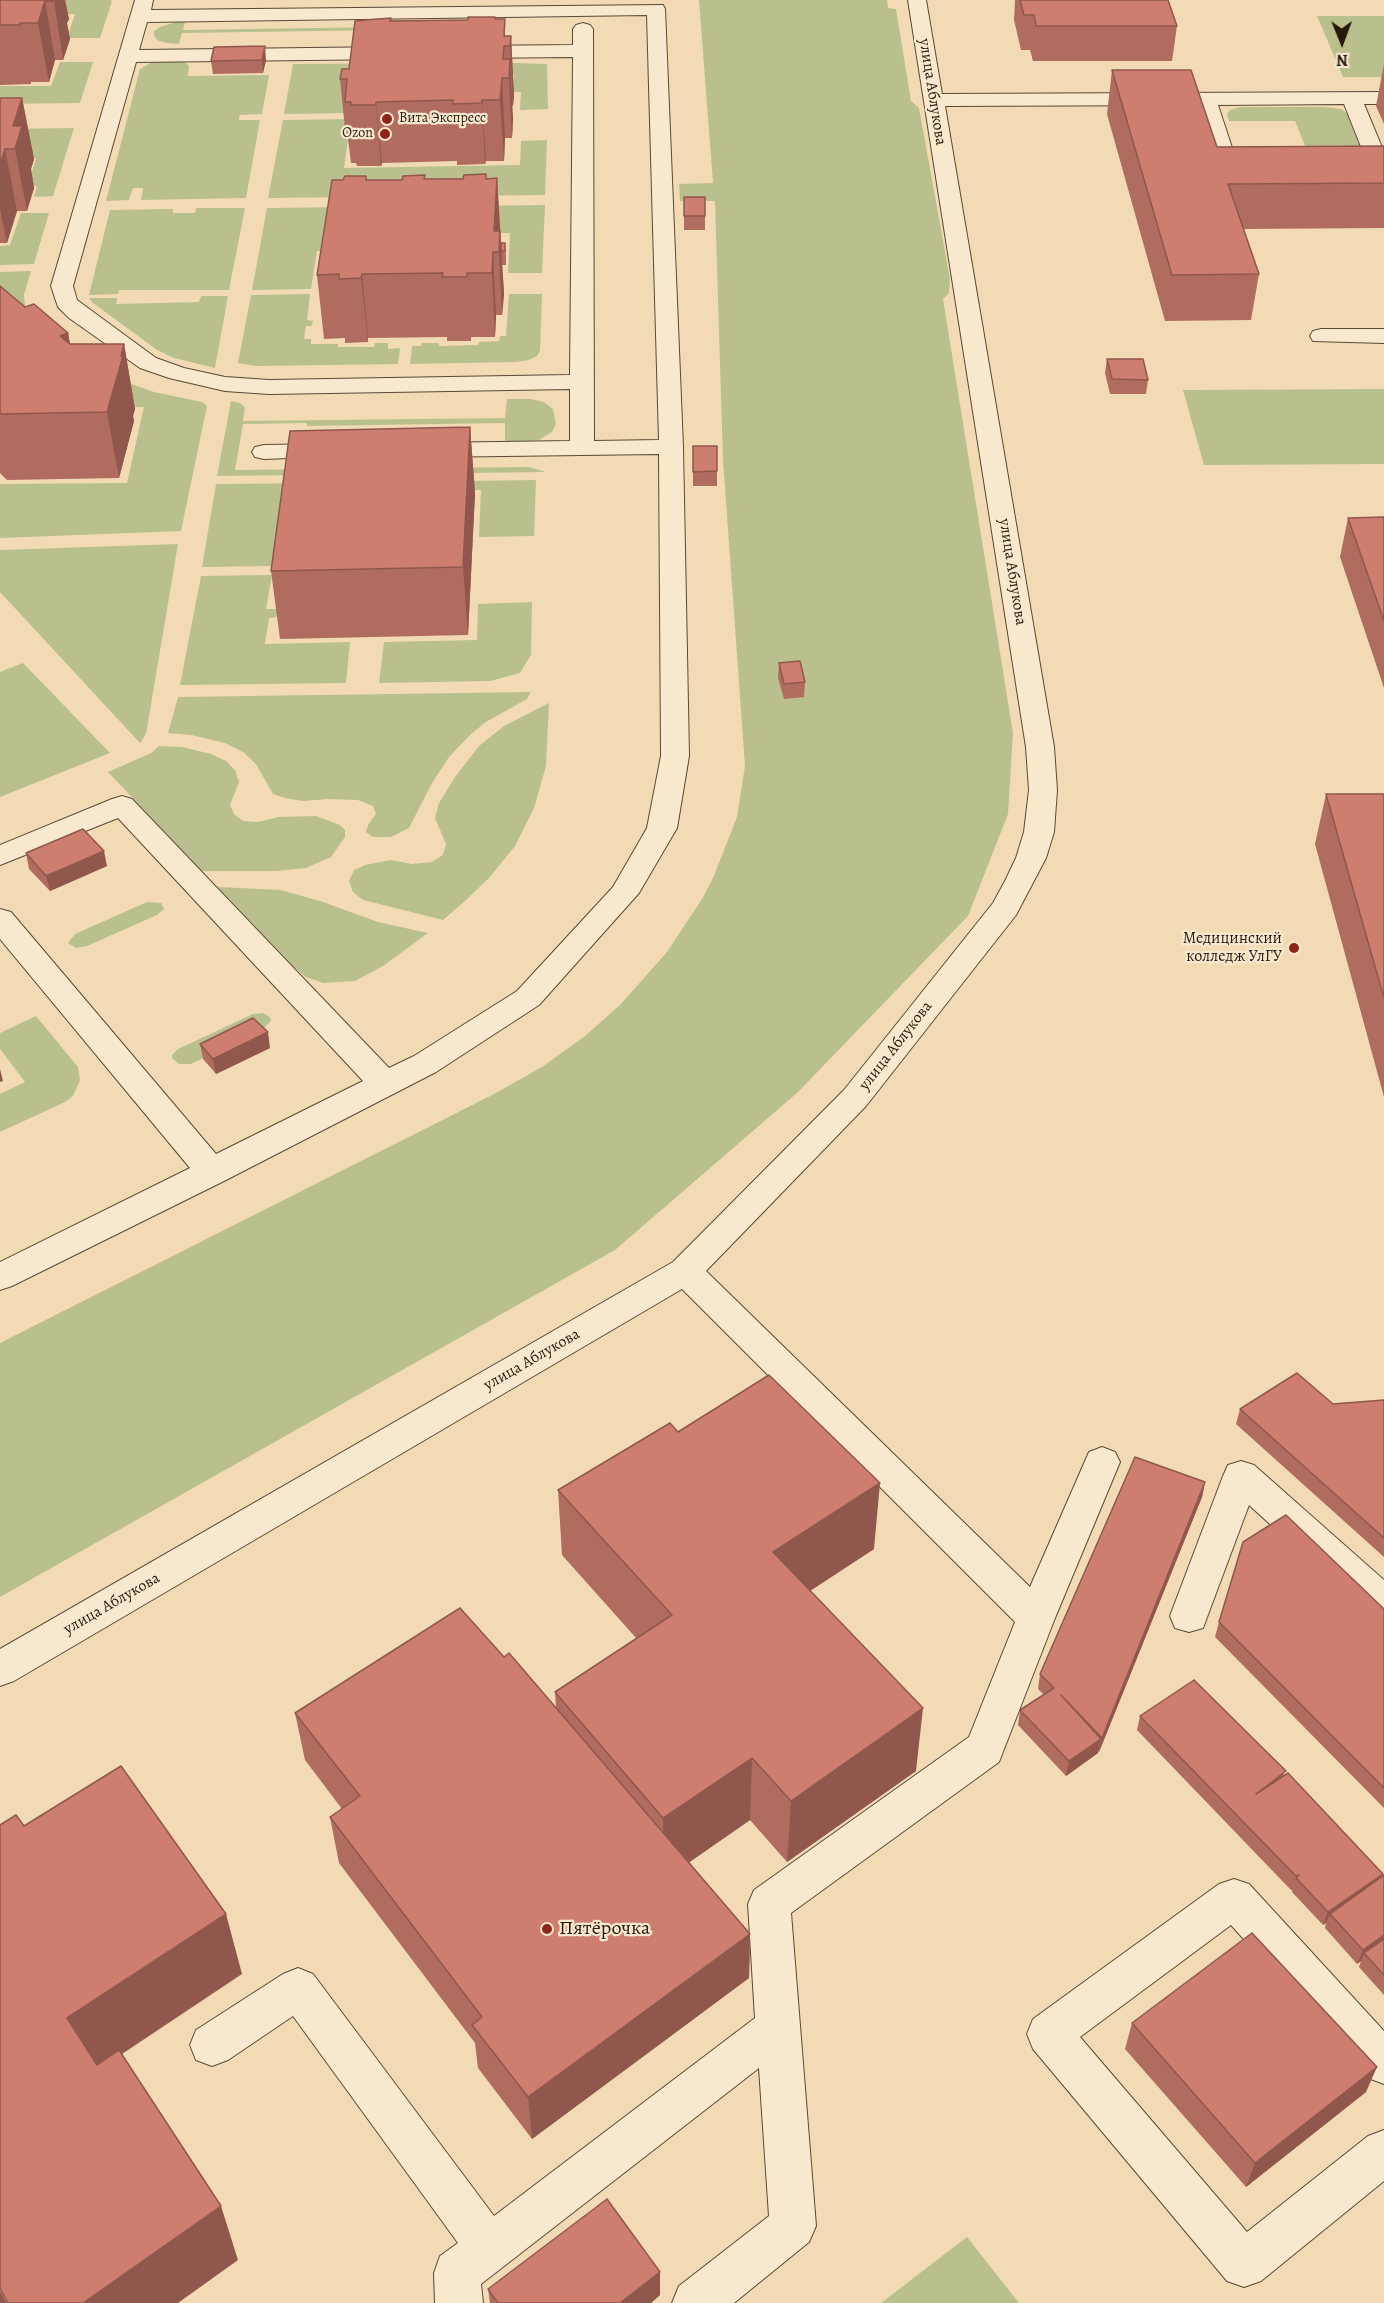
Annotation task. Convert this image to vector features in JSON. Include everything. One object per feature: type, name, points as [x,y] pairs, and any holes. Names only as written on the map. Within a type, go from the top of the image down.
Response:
[{"type":"street","name":"улица Аблукова","points":[[0,1670],[685,1272],[855,1098],[1005,908],[1031,858],[1039,832],[1043,790],[1040,747],[917,0]]},
{"type":"street","points":[[582,447],[584,5]]},
{"type":"street","points":[[0,1277],[425,1064],[528,998],[624,893],[662,828],[675,756],[671,447],[656,9],[584,5],[476,12],[142,8],[62,286],[66,303],[128,351],[148,363],[177,374],[225,384],[278,387],[582,382]]},
{"type":"street","points":[[474,52],[476,12]]},
{"type":"street","points":[[450,52],[583,51]]},
{"type":"street","points":[[128,56],[414,52]]},
{"type":"street","points":[[1351,98],[1384,178],[1361,180]]},
{"type":"street","points":[[934,100],[1384,98]]},
{"type":"street","points":[[1206,99],[1233,181],[1256,180]]},
{"type":"street","points":[[1321,336],[1384,336]]},
{"type":"street","points":[[405,450],[671,447]]},
{"type":"street","points":[[264,452],[358,450]]},
{"type":"street","points":[[0,856],[122,805],[385,1084]]},
{"type":"street","points":[[0,919],[212,1172]]},
{"type":"street","points":[[685,1272],[1036,1618]]},
{"type":"street","points":[[696,2303],[793,2226],[769,1904],[985,1749],[1036,1618],[1102,1461]]},
{"type":"street","points":[[1189,1616],[1241,1476],[1384,1604]]},
{"type":"street","points":[[1384,2063],[1234,1898],[1049,2034],[1244,2264],[1384,2152]]},
{"type":"street","points":[[213,2045],[298,1988],[489,2247]]},
{"type":"street","points":[[459,2303],[457,2273],[778,2027]]},
{"type":"green space","points":[[26,0],[112,1],[100,38],[67,38],[75,14],[21,14]]},
{"type":"green space","points":[[699,0],[887,0],[888,8],[896,9],[911,101],[919,108],[950,279],[949,293],[943,299],[1013,733],[1008,814],[968,916],[797,1093],[615,1250],[0,1597],[0,1343],[494,1094],[542,1067],[585,1036],[620,1005],[667,952],[713,878],[737,817],[745,766],[723,460],[715,201],[680,201],[679,184],[713,183]]},
{"type":"green space","points":[[1317,16],[1384,16],[1384,77],[1343,77]]},
{"type":"green space","points":[[176,22],[185,22],[183,30],[383,27],[382,30],[182,33],[179,44],[157,40],[154,31]]},
{"type":"green space","points":[[154,61],[184,61],[189,66],[188,76],[269,75],[262,114],[240,115],[239,117],[239,120],[260,120],[246,198],[141,200],[143,188],[133,188],[129,200],[106,201],[140,69]]},
{"type":"green space","points":[[60,62],[93,62],[80,103],[0,104],[0,86],[51,86]]},
{"type":"green space","points":[[481,62],[547,64],[548,109],[520,110],[521,92],[513,92],[514,75],[503,75]]},
{"type":"green space","points":[[468,63],[356,73],[352,113],[284,114],[293,64]]},
{"type":"green space","points":[[1240,107],[1341,109],[1348,114],[1368,160],[1308,153],[1295,121],[1229,121],[1227,114],[1230,110]]},
{"type":"green space","points":[[351,119],[344,168],[520,165],[521,141],[547,140],[545,195],[268,198],[283,120]]},
{"type":"green space","points":[[74,128],[53,196],[34,197],[37,186],[28,186],[36,158],[0,158],[0,129]]},
{"type":"green space","points":[[545,205],[542,273],[508,273],[510,233],[458,233],[461,206]]},
{"type":"green space","points":[[449,206],[325,251],[317,251],[311,289],[252,290],[267,208]]},
{"type":"green space","points":[[196,208],[245,208],[229,290],[119,290],[118,294],[89,295],[110,210],[173,209],[173,213],[195,213]]},
{"type":"green space","points":[[21,213],[49,213],[34,264],[0,265],[0,246],[10,245]]},
{"type":"green space","points":[[31,271],[24,295],[25,307],[0,334],[0,272]]},
{"type":"green space","points":[[310,294],[307,320],[313,321],[312,326],[306,326],[304,339],[311,339],[311,344],[338,344],[338,347],[374,347],[375,343],[388,343],[388,349],[400,348],[398,364],[256,366],[238,363],[251,295]]},
{"type":"green space","points":[[509,294],[542,294],[540,351],[537,356],[516,362],[410,364],[412,346],[421,346],[422,343],[439,343],[439,346],[478,345],[479,342],[499,341],[500,336],[506,336]]},
{"type":"green space","points":[[201,296],[228,296],[215,368],[174,358],[157,350],[89,298],[117,298],[116,304],[199,302]]},
{"type":"green space","points":[[126,382],[154,392],[202,402],[207,406],[181,531],[0,538],[0,484],[127,483],[144,407],[85,407]]},
{"type":"green space","points":[[1384,389],[1384,464],[1204,465],[1183,390]]},
{"type":"green space","points":[[507,399],[531,399],[544,402],[553,409],[556,424],[552,432],[539,440],[505,444],[505,423],[307,426],[307,423],[243,424],[235,470],[529,467],[546,472],[217,476],[231,401],[245,407],[243,421],[505,418]]},
{"type":"green space","points":[[536,480],[534,536],[479,537],[481,490],[377,492],[378,482]]},
{"type":"green space","points":[[335,483],[273,566],[202,567],[216,484]]},
{"type":"green space","points":[[178,544],[146,734],[140,743],[0,592],[0,550]]},
{"type":"green space","points":[[272,575],[266,609],[277,609],[277,617],[269,618],[265,644],[350,642],[346,683],[180,685],[201,576]]},
{"type":"green space","points":[[532,602],[531,655],[520,673],[490,681],[379,683],[384,642],[477,640],[478,604]]},
{"type":"green space","points":[[23,663],[110,753],[0,797],[0,672]]},
{"type":"green space","points":[[531,692],[527,699],[486,722],[471,734],[449,757],[432,783],[409,828],[391,837],[373,837],[366,832],[376,814],[373,806],[358,800],[303,801],[273,794],[256,764],[243,752],[225,743],[191,735],[168,733],[178,697]]},
{"type":"green space","points":[[549,703],[546,766],[534,808],[515,846],[489,878],[443,920],[363,900],[353,892],[349,881],[354,870],[365,865],[391,860],[412,864],[432,862],[443,855],[446,844],[435,818],[439,803],[455,777],[479,746],[504,726]]},
{"type":"green space","points":[[159,746],[182,747],[211,754],[226,761],[235,770],[239,782],[230,805],[234,814],[243,821],[258,822],[278,817],[316,816],[340,825],[345,830],[345,837],[331,857],[306,868],[276,871],[202,871],[108,772],[151,753]]},
{"type":"green space","points":[[218,887],[281,890],[378,922],[428,933],[383,966],[355,981],[323,983],[306,977],[295,968]]},
{"type":"green space","points":[[147,902],[161,903],[164,909],[157,915],[87,946],[76,948],[68,943],[75,934]]},
{"type":"green space","points":[[263,1013],[270,1017],[271,1021],[263,1029],[191,1064],[179,1064],[172,1058],[178,1049],[253,1014]]},
{"type":"green space","points":[[36,1016],[78,1067],[80,1080],[73,1096],[65,1102],[0,1132],[0,1094],[25,1082],[0,1049],[0,1033]]},
{"type":"green space","points":[[967,2237],[1019,2303],[881,2303]]},
{"type":"building","points":[[0,0],[54,0],[45,1],[38,23],[0,25]]},
{"type":"building","points":[[1020,0],[1168,0],[1177,26],[1036,26],[1034,15],[1024,15]]},
{"type":"building","points":[[468,17],[505,19],[504,36],[511,36],[510,46],[504,46],[503,59],[510,59],[509,78],[502,78],[500,100],[453,104],[453,100],[376,102],[376,105],[351,105],[351,102],[345,102],[347,79],[340,79],[342,69],[349,69],[355,21],[391,18],[390,21],[468,20]]},
{"type":"building","points":[[265,46],[262,60],[211,61],[214,47]]},
{"type":"building","points":[[1112,70],[1191,70],[1217,147],[1384,146],[1384,183],[1228,184],[1259,274],[1172,275]]},
{"type":"building","points":[[0,98],[22,98],[13,126],[22,126],[15,149],[5,149],[0,164]]},
{"type":"building","points":[[486,174],[486,179],[497,178],[494,231],[500,231],[499,252],[493,252],[492,273],[467,273],[467,277],[442,277],[443,273],[362,274],[361,278],[339,279],[339,274],[317,275],[332,180],[343,180],[345,176],[366,176],[366,180],[402,180],[403,176],[425,175],[424,179],[463,179],[464,175]]},
{"type":"building","points":[[684,197],[705,197],[705,216],[684,216]]},
{"type":"building","points":[[501,243],[505,243],[505,251],[501,251]]},
{"type":"building","points":[[0,286],[25,307],[34,304],[68,333],[60,336],[70,344],[124,344],[121,356],[123,356],[107,412],[0,414]]},
{"type":"building","points":[[1107,359],[1143,359],[1148,380],[1112,379]]},
{"type":"building","points":[[470,427],[463,567],[271,571],[290,431]]},
{"type":"building","points":[[693,446],[717,446],[717,471],[693,472]]},
{"type":"building","points":[[1384,517],[1384,621],[1348,518]]},
{"type":"building","points":[[800,661],[805,682],[784,684],[779,663]]},
{"type":"building","points":[[1326,794],[1384,794],[1384,998]]},
{"type":"building","points":[[83,829],[104,851],[46,876],[26,853]]},
{"type":"building","points":[[253,1018],[268,1032],[213,1059],[200,1044]]},
{"type":"building","points":[[1297,1373],[1333,1404],[1384,1400],[1384,1538],[1240,1409]]},
{"type":"building","points":[[769,1375],[880,1483],[773,1552],[923,1708],[791,1801],[752,1758],[663,1818],[555,1692],[672,1615],[558,1490],[670,1423],[678,1432]]},
{"type":"building","points":[[1135,1457],[1205,1482],[1102,1738],[1061,1695],[1101,1739],[1069,1761],[1020,1710],[1054,1688],[1040,1674]]},
{"type":"building","points":[[1286,1515],[1384,1609],[1384,1788],[1219,1622],[1243,1542]]},
{"type":"building","name":"Пятёрочка","points":[[460,1608],[504,1657],[509,1653],[750,1934],[528,2097],[472,2025],[482,2017],[330,1817],[360,1796],[295,1713]]},
{"type":"building","points":[[1194,1680],[1286,1771],[1256,1794],[1288,1773],[1383,1874],[1328,1912],[1296,1878],[1299,1875],[1296,1876],[1140,1716]]},
{"type":"building","points":[[121,1766],[226,1914],[67,2018],[97,2065],[119,2050],[221,2206],[83,2303],[8,2303],[0,2288],[0,1825],[16,1815],[24,1826]]},
{"type":"building","points":[[1384,1875],[1384,1935],[1363,1950],[1330,1914]]},
{"type":"building","points":[[1252,1933],[1377,2067],[1255,2163],[1132,2023]]},
{"type":"building","points":[[1384,1939],[1384,1975],[1364,1953]]},
{"type":"building","points":[[607,2199],[660,2272],[620,2303],[498,2303],[488,2289]]},
{"type":"place","name":"Вита Экспресс","points":[[387,119]]},
{"type":"place","name":"Ozon","points":[[385,134]]},
{"type":"place","name":"Медицинский колледж УлГУ","points":[[1294,948]]},
{"type":"place","name":"Пятёрочка","points":[[547,1929]]}]
